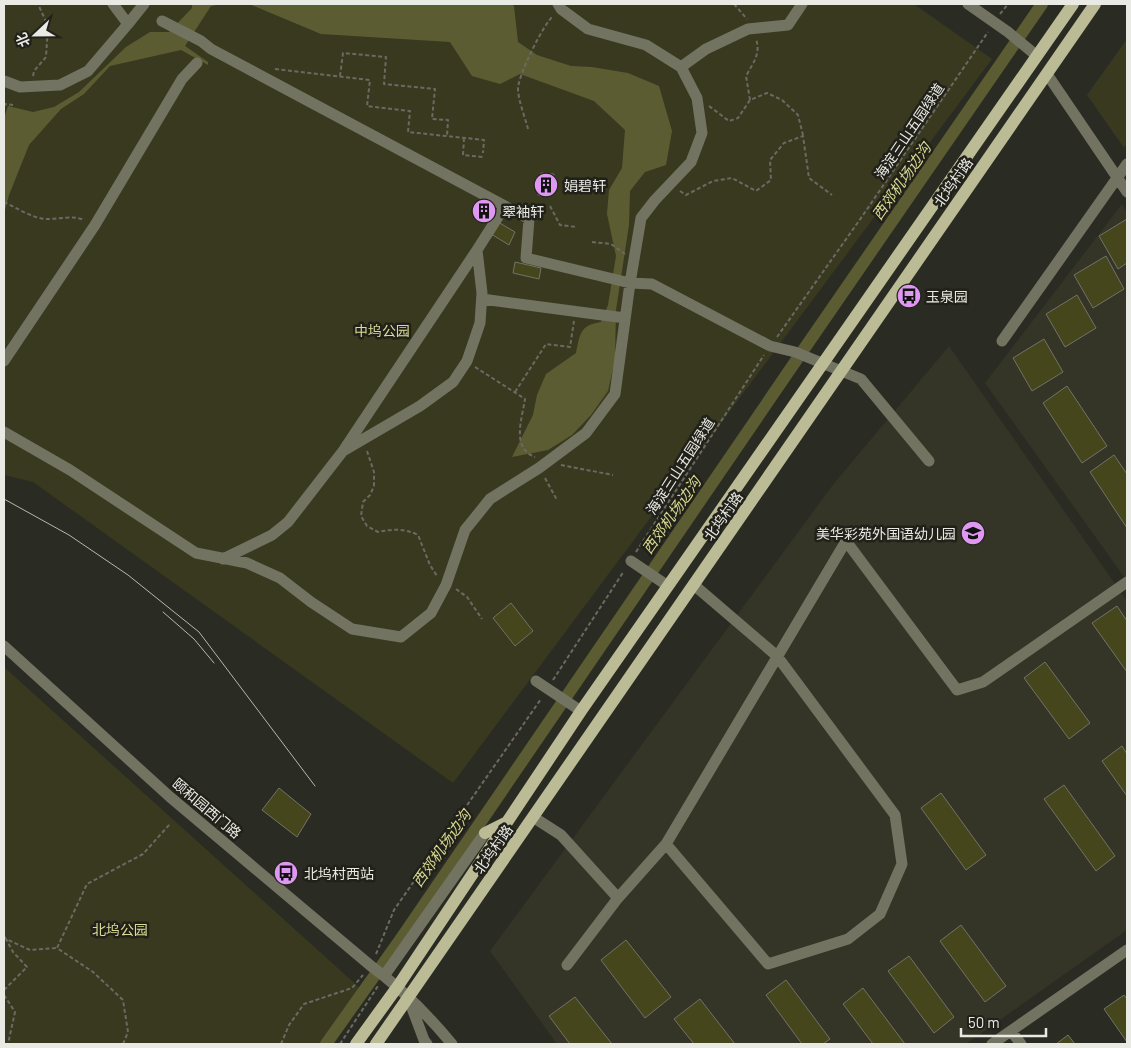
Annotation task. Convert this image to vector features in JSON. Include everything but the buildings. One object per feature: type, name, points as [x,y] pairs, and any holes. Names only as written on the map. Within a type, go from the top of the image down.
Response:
[{"type":"main road","name":"北坞村路","points":[[356,1044],[398,986],[507,822],[575,708],[668,586],[1073,4]]},
{"type":"main road","name":"北坞村路","points":[[376,1044],[1095,4]]},
{"type":"main road","points":[[485,833],[507,822]]},
{"type":"street","points":[[113,4],[128,24]]},
{"type":"street","points":[[4,81],[20,87],[60,85],[88,70],[144,4]]},
{"type":"street","points":[[682,67],[706,49],[748,29],[788,25],[802,4]]},
{"type":"street","points":[[968,4],[995,22],[1037,56]]},
{"type":"street","points":[[4,432],[70,470],[196,553],[247,563],[280,578],[311,602],[352,629],[400,637],[431,613],[446,582],[466,530],[490,499],[544,465],[586,433],[615,394],[641,218],[690,162],[702,133],[697,98],[682,67],[646,45],[588,29],[559,6]]},
{"type":"street","points":[[162,21],[529,219],[526,258],[630,283],[652,284],[770,346],[800,354],[861,379],[929,461]]},
{"type":"street","points":[[4,361],[95,225],[182,79],[197,64]]},
{"type":"street","points":[[1047,74],[1127,192]]},
{"type":"street","points":[[1002,341],[1127,164]]},
{"type":"street","points":[[223,559],[272,535],[288,522],[343,451],[478,250],[505,206]]},
{"type":"street","points":[[343,451],[420,406],[453,382],[467,361],[480,323],[482,299],[478,250]]},
{"type":"street","points":[[482,299],[625,318]]},
{"type":"street","points":[[567,965],[618,898],[666,844],[846,540],[957,690],[983,682],[1127,582]]},
{"type":"street","points":[[635,564],[668,586]]},
{"type":"street","points":[[666,844],[768,964],[848,939],[880,914],[902,864],[895,815],[777,656],[694,585]]},
{"type":"street","name":"颐和园西门路","points":[[4,646],[163,790],[371,966],[398,986],[408,998]]},
{"type":"street","points":[[536,681],[575,708]]},
{"type":"street","points":[[533,817],[561,835],[618,898]]},
{"type":"street","name":"北坞村路","points":[[384,976],[485,833]]},
{"type":"street","points":[[992,1044],[1127,950]]},
{"type":"street","points":[[408,998],[427,1044]]},
{"type":"street","points":[[408,998],[433,1021],[452,1044]]},
{"type":"street","points":[[1011,1031],[1021,1044]]},
{"type":"path","points":[[32,87],[34,71],[46,57],[48,26],[38,4]]},
{"type":"path","points":[[734,4],[745,15],[759,48],[746,76],[750,100]]},
{"type":"path","name":"海淀三山五园绿道","points":[[281,1044],[289,1024],[304,1004],[352,988],[371,966],[394,910],[550,691],[635,564],[770,346],[862,218],[1008,4]]},
{"type":"path","points":[[528,129],[518,89],[533,47],[547,22],[559,6]]},
{"type":"path","points":[[340,77],[343,53],[386,57],[384,84],[435,90],[432,119],[448,120],[447,136]]},
{"type":"path","points":[[272,69],[370,80],[367,106],[410,110],[408,132],[484,140],[483,153]]},
{"type":"path","points":[[697,98],[729,120],[738,118],[750,100],[767,93],[782,100],[798,115],[810,178],[832,195]]},
{"type":"path","points":[[4,106],[5,104],[14,105]]},
{"type":"path","points":[[670,185],[686,195],[713,181],[732,178],[756,191],[770,180],[770,160],[784,143],[803,136]]},
{"type":"path","points":[[464,138],[463,155],[483,157]]},
{"type":"path","points":[[4,202],[31,215],[47,219],[62,217],[80,218],[95,225]]},
{"type":"path","points":[[550,206],[560,225],[576,227]]},
{"type":"path","points":[[592,242],[611,244],[622,253],[634,258]]},
{"type":"path","points":[[515,392],[546,344],[570,346],[575,311]]},
{"type":"path","points":[[467,361],[525,399],[518,437],[528,455],[544,465],[613,475]]},
{"type":"path","points":[[361,440],[369,455],[374,472],[374,486],[370,495],[363,502],[361,516],[367,526],[378,532],[396,529],[410,530],[418,535],[436,575],[467,597],[482,619]]},
{"type":"path","points":[[544,465],[557,500]]},
{"type":"path","points":[[57,948],[87,884],[143,854],[170,824]]},
{"type":"path","points":[[4,936],[13,952],[27,967],[4,990]]},
{"type":"path","points":[[6,939],[30,950],[57,948],[93,972],[123,1000],[128,1032],[123,1044]]},
{"type":"path","points":[[340,1044],[384,976]]},
{"type":"path","points":[[4,995],[15,1012],[8,1044]]},
{"type":"shaded area","points":[[192,4],[222,4],[211,6],[185,46],[208,62],[208,65],[181,50],[110,66],[84,94],[61,109],[29,145],[9,195],[4,214],[4,118],[8,106],[33,112],[54,107],[79,92],[126,47],[150,32],[169,32],[192,8]]},
{"type":"shaded area","points":[[249,4],[512,4],[514,6],[518,42],[537,55],[571,66],[592,67],[628,73],[659,86],[672,131],[666,165],[645,172],[630,191],[629,225],[616,310],[615,359],[608,391],[591,415],[572,435],[548,450],[512,457],[533,415],[537,395],[546,374],[576,353],[582,332],[589,325],[601,322],[608,305],[616,256],[607,214],[609,190],[622,168],[625,130],[594,101],[520,74],[500,84],[472,76],[450,42],[321,34]]},
{"type":"shaded area","points":[[1122,204],[1127,212],[1127,581],[985,383]]},
{"type":"shaded area","points":[[949,346],[1127,601],[1127,930],[966,1044],[557,1044],[490,951],[832,486]]},
{"type":"green space","name":"中坞公园","points":[[4,4],[914,4],[992,59],[453,783],[33,482],[4,475]]},
{"type":"green space","points":[[1127,39],[1127,143],[1124,148],[1087,95]]},
{"type":"green space","name":"北坞公园","points":[[4,667],[361,989],[320,1044],[4,1044]]},
{"type":"waterway","name":"西郊机场边沟","points":[[326,1044],[402,937],[1042,4]]},
{"type":"tram line","points":[[4,499],[69,535],[128,575],[199,632],[315,786]]},
{"type":"tram line","points":[[163,612],[194,639],[214,663]]},
{"type":"place","name":"娟碧轩","points":[[546,185]]},
{"type":"place","name":"翠袖轩","points":[[484,211]]},
{"type":"place","name":"玉泉园","points":[[909,296]]},
{"type":"place","name":"美华彩苑外国语幼儿园","points":[[973,533]]},
{"type":"place","name":"北坞村西站","points":[[286,873]]}]
